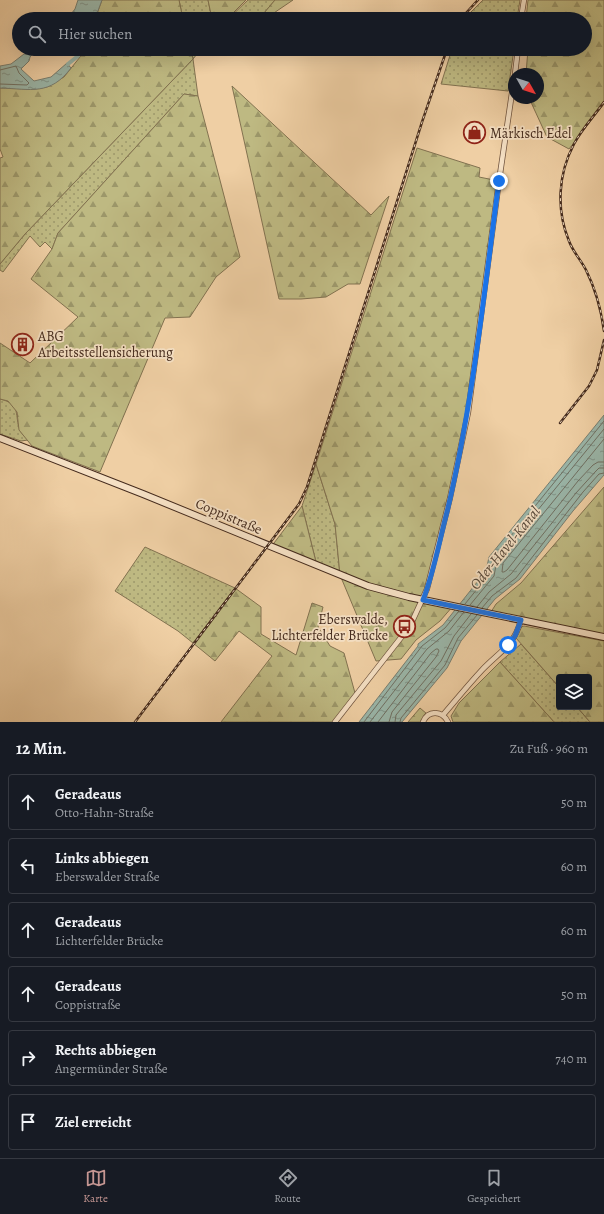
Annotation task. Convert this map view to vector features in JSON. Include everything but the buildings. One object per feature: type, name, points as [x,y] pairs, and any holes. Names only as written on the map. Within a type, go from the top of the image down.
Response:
[{"type":"main road","name":"Coppistraße","points":[[0,438],[143,494],[358,583],[383,591],[423,600],[604,637]]},
{"type":"street","points":[[523,12],[524,0]]},
{"type":"street","points":[[516,68],[517,56]]},
{"type":"street","points":[[335,722],[404,634],[414,619],[427,589],[462,446],[510,104]]},
{"type":"street","points":[[443,715],[464,689],[490,661],[511,643],[516,635],[521,620]]},
{"type":"street","points":[[423,722],[425,718],[432,713],[440,713],[448,722]]},
{"type":"green space","points":[[102,0],[179,0],[182,12],[98,12]]},
{"type":"green space","points":[[179,0],[208,0],[211,12],[182,12]]},
{"type":"green space","points":[[208,0],[246,0],[234,12],[211,12]]},
{"type":"green space","points":[[248,0],[275,0],[265,12],[235,12]]},
{"type":"green space","points":[[275,0],[293,0],[275,12],[265,12]]},
{"type":"green space","points":[[483,0],[520,0],[518,12],[471,12]]},
{"type":"green space","points":[[528,0],[604,0],[604,104],[569,149],[547,137],[532,104],[544,104],[544,68],[526,68],[527,56],[592,56],[592,12],[527,12]]},
{"type":"green space","points":[[192,56],[193,59],[25,234],[0,264],[0,158],[3,157],[0,149],[0,88],[35,89],[47,87],[64,77],[80,57]]},
{"type":"green space","points":[[450,56],[513,56],[511,68],[508,68],[508,91],[441,84]]},
{"type":"green space","points":[[193,59],[198,96],[184,94],[58,233],[52,249],[45,242],[40,247],[30,236],[3,272],[0,270],[0,264],[25,234]]},
{"type":"green space","points":[[232,86],[371,215],[389,196],[360,284],[348,284],[326,297],[279,299]]},
{"type":"green space","points":[[184,94],[198,96],[240,257],[216,277],[190,317],[165,318],[100,472],[32,446],[19,430],[17,412],[8,401],[0,399],[0,343],[30,363],[78,317],[31,279],[52,249],[58,233]]},
{"type":"green space","points":[[417,148],[480,168],[479,177],[499,181],[468,413],[437,553],[423,600],[453,606],[440,621],[416,640],[401,659],[376,661],[340,575],[335,524],[316,464]]},
{"type":"green space","points":[[0,399],[12,404],[16,411],[20,430],[28,440],[21,441],[0,434]]},
{"type":"green space","points":[[316,464],[335,524],[340,575],[317,566],[302,506]]},
{"type":"green space","points":[[604,487],[604,635],[491,612],[496,604],[521,583]]},
{"type":"green space","points":[[302,506],[317,566],[271,547]]},
{"type":"green space","points":[[145,547],[235,588],[193,643],[178,631],[115,591]]},
{"type":"green space","points":[[235,588],[261,607],[261,634],[296,655],[312,603],[323,607],[318,627],[330,646],[344,653],[355,693],[333,722],[221,722],[272,656],[239,631],[215,661],[193,643]]},
{"type":"green space","points":[[524,626],[604,641],[604,722],[590,722],[580,710],[592,710],[592,674],[556,674],[556,684],[516,638],[521,627]]},
{"type":"green space","points":[[521,644],[556,684],[556,710],[580,710],[590,722],[554,722],[500,662]]},
{"type":"green space","points":[[500,662],[554,722],[453,722],[451,716],[459,703]]},
{"type":"green space","points":[[420,708],[427,714],[421,722],[408,722]]},
{"type":"water","points":[[78,0],[102,0],[98,12],[73,12]]},
{"type":"water","points":[[21,56],[31,56],[29,61],[21,69],[34,81],[51,77],[67,63],[71,68],[63,77],[47,87],[39,89],[0,88],[0,66],[11,64]]},
{"type":"water","name":"Oder-Havel-Kanal","points":[[604,415],[604,475],[573,511],[520,579],[495,599],[461,641],[447,668],[402,722],[359,722],[418,646],[418,644],[443,625],[486,571],[489,557]]},
{"type":"waterway","points":[[68,64],[78,56]]},
{"type":"railway","points":[[467,12],[478,0]]},
{"type":"railway","points":[[135,722],[299,504],[307,487],[422,122],[445,56]]},
{"type":"railway","points":[[604,102],[574,144],[565,167],[561,192],[562,217],[565,229],[571,245],[590,277],[600,307],[604,331]]},
{"type":"railway","points":[[560,423],[589,386],[597,370],[604,340]]},
{"type":"place","name":"Märkisch Edel","points":[[475,133]]},
{"type":"place","name":"ABG Arbeitsstellensicherung","points":[[22,344]]},
{"type":"place","name":"Eberswalde, Lichterfelder Brücke","points":[[404,627]]},
{"type":"route","points":[[499,181],[468,413],[462,446],[437,553],[423,600],[521,620],[515,636],[508,645]]}]
